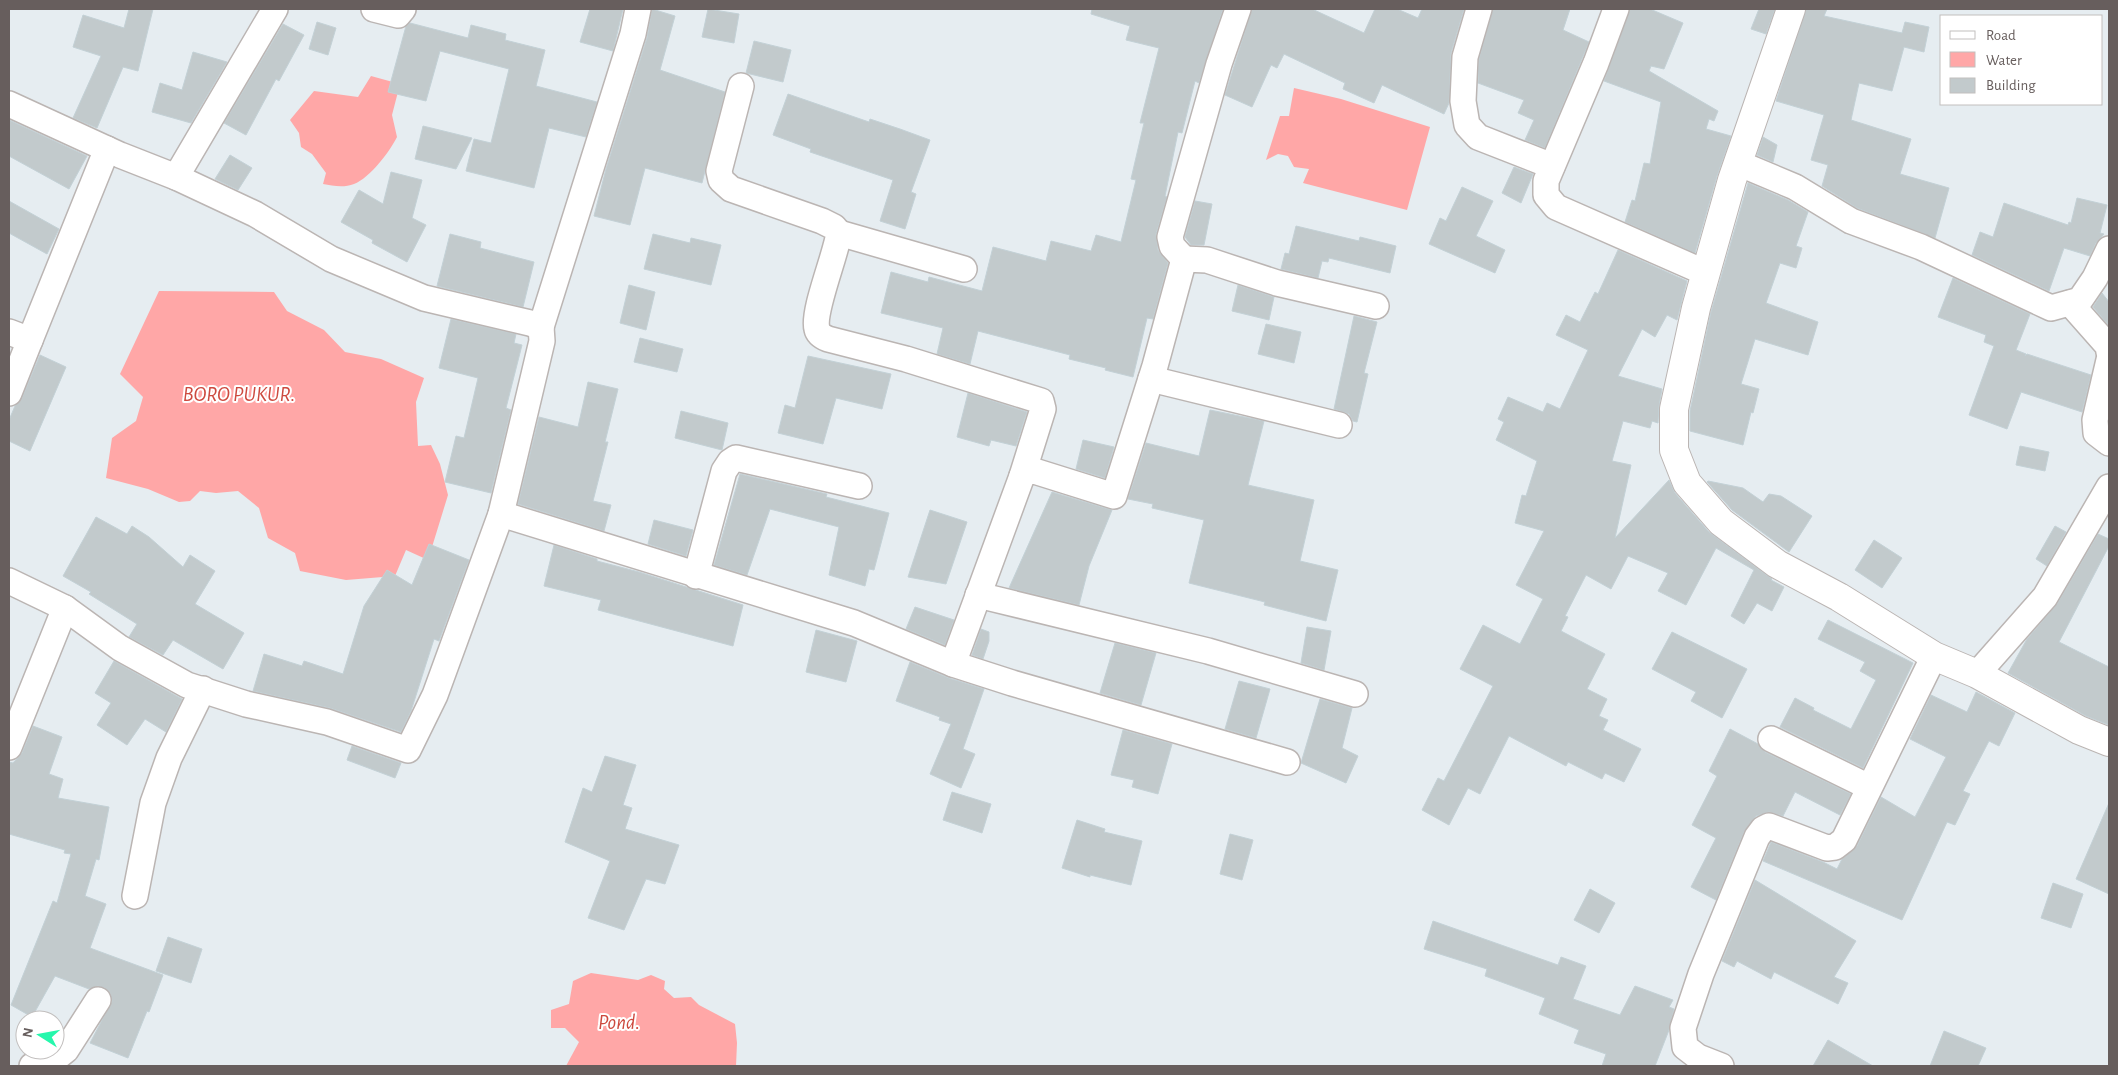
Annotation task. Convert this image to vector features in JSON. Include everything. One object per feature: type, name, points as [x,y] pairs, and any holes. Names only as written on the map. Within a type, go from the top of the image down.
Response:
[{"type":"street","points":[[176,176],[275,9]]},
{"type":"street","points":[[374,9],[398,15],[403,9]]},
{"type":"street","points":[[9,581],[65,608],[120,648],[188,685],[246,704],[327,722],[408,750],[435,695],[501,514],[542,341],[541,327],[632,34],[638,9]]},
{"type":"street","points":[[1238,9],[1219,64],[1170,238],[1172,246],[1184,258],[1207,260],[1277,284],[1376,306]]},
{"type":"street","points":[[1479,9],[1465,57],[1463,101],[1467,125],[1478,137],[1552,166]]},
{"type":"street","points":[[1616,9],[1596,63],[1546,181],[1546,195],[1556,207],[1706,273]]},
{"type":"street","points":[[1791,9],[1738,163],[1706,273],[1674,409],[1674,450],[1687,483],[1721,522],[1777,564],[1838,596],[1934,656],[1977,674],[2079,730],[2109,742]]},
{"type":"street","points":[[741,86],[718,171],[721,180],[731,189],[822,222],[839,233],[964,269]]},
{"type":"street","points":[[9,104],[107,149],[176,176],[255,214],[331,259],[424,298],[541,327]]},
{"type":"street","points":[[9,393],[19,336],[107,149]]},
{"type":"street","points":[[1738,163],[1795,187],[1851,221],[1921,246],[2051,308],[2080,300],[2095,278],[2109,249]]},
{"type":"street","points":[[839,233],[817,315],[817,330],[821,336],[906,359],[1041,401],[1043,409],[1022,476],[953,664]]},
{"type":"street","points":[[1022,476],[1032,470],[1114,496],[1151,379],[1184,258]]},
{"type":"street","points":[[2070,303],[2108,346],[2109,352]]},
{"type":"street","points":[[2109,360],[2095,420],[2096,433],[2109,443]]},
{"type":"street","points":[[1151,379],[1338,425]]},
{"type":"street","points":[[696,576],[724,472],[730,462],[736,458],[859,486]]},
{"type":"street","points":[[1977,674],[2045,597],[2109,487]]},
{"type":"street","points":[[501,514],[696,576],[854,623],[953,664],[1287,762]]},
{"type":"street","points":[[978,595],[1208,651],[1356,694]]},
{"type":"street","points":[[9,746],[65,608]]},
{"type":"street","points":[[1721,1066],[1698,1057],[1685,1046],[1683,1028],[1701,974],[1757,837],[1763,828],[1769,826],[1827,848],[1835,848],[1844,840],[1934,656]]},
{"type":"street","points":[[135,896],[153,803],[169,758],[203,689]]},
{"type":"street","points":[[1771,739],[1869,787]]},
{"type":"street","points":[[32,1066],[50,1062],[66,1050],[98,1000]]},
{"type":"water","points":[[371,76],[400,84],[392,115],[397,137],[379,164],[360,181],[346,186],[323,184],[326,173],[312,154],[301,147],[299,133],[290,120],[314,91],[358,97]]},
{"type":"water","points":[[1294,88],[1341,99],[1430,127],[1407,210],[1303,183],[1309,169],[1294,167],[1288,156],[1278,154],[1266,160],[1280,116],[1289,116]]},
{"type":"water","name":"BORO PUKUR.","points":[[159,291],[274,292],[287,311],[324,330],[345,352],[381,359],[424,378],[416,402],[418,446],[431,445],[440,464],[448,495],[428,560],[406,550],[395,576],[346,580],[300,571],[295,553],[268,538],[259,508],[238,491],[216,493],[200,491],[190,501],[179,502],[148,489],[106,478],[112,438],[136,421],[143,397],[120,374]]},
{"type":"water","name":"Pond.","points":[[591,973],[638,980],[651,975],[665,981],[664,989],[674,998],[691,997],[699,1005],[735,1024],[737,1043],[736,1066],[566,1066],[579,1042],[565,1028],[551,1028],[551,1010],[569,1004],[573,981]]},
{"type":"building","points":[[129,9],[153,9],[138,71],[123,67],[97,128],[73,118],[101,56],[73,47],[83,15],[124,28]]},
{"type":"building","points":[[590,9],[623,9],[613,51],[580,42]]},
{"type":"building","points":[[652,9],[675,16],[660,70],[725,92],[702,183],[645,168],[630,225],[594,216],[606,169],[647,38]]},
{"type":"building","points":[[708,9],[739,14],[734,43],[702,37]]},
{"type":"building","points":[[1092,9],[1223,9],[1199,83],[1195,81],[1182,133],[1178,132],[1165,196],[1167,197],[1156,234],[1158,250],[1168,263],[1153,319],[1147,318],[1133,377],[1069,359],[1070,355],[978,331],[970,364],[937,354],[943,328],[881,313],[891,272],[928,282],[929,277],[982,291],[993,247],[1046,261],[1051,241],[1091,251],[1096,235],[1121,242],[1136,180],[1131,179],[1144,123],[1140,123],[1159,48],[1126,40],[1130,26],[1091,14]]},
{"type":"building","points":[[1252,9],[1312,9],[1364,33],[1375,9],[1397,9],[1418,18],[1422,9],[1464,9],[1451,53],[1449,103],[1444,114],[1382,85],[1374,103],[1343,89],[1345,83],[1284,54],[1277,68],[1271,65],[1252,107],[1225,95]]},
{"type":"building","points":[[1493,9],[1570,9],[1563,30],[1589,42],[1545,148],[1525,140],[1534,120],[1518,113],[1524,100],[1478,83],[1479,59]]},
{"type":"building","points":[[1630,9],[1650,9],[1683,23],[1664,69],[1651,66],[1649,71],[1718,111],[1714,121],[1709,119],[1706,129],[1731,136],[1717,176],[1695,253],[1625,222],[1632,200],[1635,201],[1644,163],[1650,164],[1661,102],[1604,81]]},
{"type":"building","points":[[1759,9],[1775,9],[1766,34],[1751,29]]},
{"type":"building","points":[[1806,9],[1827,9],[1824,16],[1902,33],[1905,22],[1929,27],[1924,52],[1904,47],[1892,91],[1859,83],[1851,120],[1911,139],[1900,174],[1949,188],[1935,238],[1857,208],[1822,186],[1828,165],[1811,160],[1824,115],[1776,101]]},
{"type":"building","points":[[317,22],[336,28],[328,55],[309,49]]},
{"type":"building","points":[[410,23],[468,38],[471,25],[506,34],[505,40],[545,50],[536,86],[597,102],[586,137],[549,128],[534,188],[466,171],[474,139],[491,143],[509,69],[440,51],[426,101],[388,92],[406,26]]},
{"type":"building","points":[[283,24],[304,35],[279,81],[276,79],[246,135],[224,123]]},
{"type":"building","points":[[754,41],[791,50],[783,82],[746,73]]},
{"type":"building","points":[[193,52],[227,62],[191,123],[152,112],[160,83],[182,90]]},
{"type":"building","points":[[788,94],[869,122],[870,119],[930,140],[911,192],[916,194],[905,229],[880,221],[893,180],[810,152],[811,149],[773,135]]},
{"type":"building","points":[[9,120],[87,156],[69,189],[9,156]]},
{"type":"building","points":[[423,126],[472,138],[456,169],[415,159]]},
{"type":"building","points":[[1763,137],[1777,145],[1773,162],[1757,155]]},
{"type":"building","points":[[230,155],[252,168],[238,190],[215,179]]},
{"type":"building","points":[[1514,167],[1533,174],[1521,203],[1502,193]]},
{"type":"building","points":[[391,172],[422,180],[412,218],[426,225],[407,262],[372,243],[373,240],[341,222],[359,190],[383,204]]},
{"type":"building","points":[[1748,183],[1788,200],[1808,212],[1796,246],[1802,248],[1796,268],[1780,263],[1766,303],[1818,322],[1808,355],[1755,339],[1741,384],[1759,389],[1743,445],[1690,431],[1690,411],[1711,312]]},
{"type":"building","points":[[1462,187],[1493,201],[1476,236],[1505,250],[1495,273],[1429,244],[1440,218],[1446,221]]},
{"type":"building","points":[[2077,198],[2107,205],[2100,233],[2104,234],[2096,243],[2090,256],[2064,248],[2049,291],[1972,255],[1980,232],[1993,237],[2004,203],[2068,225],[2069,222],[2071,223]]},
{"type":"building","points":[[9,201],[59,229],[47,254],[9,233]]},
{"type":"building","points":[[1195,201],[1212,204],[1204,245],[1191,245],[1185,237]]},
{"type":"building","points":[[1296,226],[1359,241],[1360,237],[1396,246],[1390,273],[1329,258],[1328,262],[1322,261],[1318,278],[1281,269],[1285,253],[1289,254]]},
{"type":"building","points":[[450,234],[481,242],[480,248],[534,262],[523,307],[437,286]]},
{"type":"building","points":[[653,234],[690,243],[691,238],[721,245],[711,285],[644,269]]},
{"type":"building","points":[[1618,250],[1687,281],[1677,320],[1667,315],[1655,337],[1642,329],[1618,376],[1662,389],[1658,423],[1652,421],[1650,428],[1623,421],[1612,461],[1631,465],[1615,538],[1669,480],[1675,493],[1709,532],[1771,580],[1784,587],[1772,611],[1757,603],[1744,624],[1731,616],[1754,570],[1716,548],[1686,605],[1658,591],[1668,573],[1628,556],[1611,589],[1586,575],[1565,616],[1568,617],[1561,631],[1605,654],[1587,689],[1607,699],[1599,716],[1608,720],[1603,730],[1641,749],[1624,782],[1605,773],[1602,779],[1568,762],[1566,766],[1509,736],[1480,794],[1468,788],[1449,825],[1422,810],[1438,778],[1444,781],[1493,686],[1460,669],[1483,625],[1520,644],[1543,599],[1516,585],[1544,531],[1515,523],[1522,495],[1526,496],[1537,461],[1496,440],[1504,422],[1498,419],[1508,397],[1543,412],[1547,403],[1560,409],[1588,350],[1556,335],[1566,315],[1580,322],[1595,292],[1598,294]]},
{"type":"building","points":[[1953,278],[2030,314],[2016,350],[2026,354],[2025,356],[2027,354],[2091,375],[2082,412],[2021,392],[2007,429],[1969,415],[1994,346],[1984,342],[1986,335],[1938,317]]},
{"type":"building","points":[[629,285],[655,292],[646,330],[620,323]]},
{"type":"building","points":[[1238,285],[1274,297],[1269,320],[1232,311]]},
{"type":"building","points":[[2102,293],[2109,302],[2109,326],[2093,307]]},
{"type":"building","points":[[1354,316],[1377,322],[1364,373],[1368,374],[1357,422],[1353,421],[1349,414],[1334,409]]},
{"type":"building","points":[[451,319],[516,334],[514,343],[522,345],[506,408],[511,410],[491,493],[445,482],[456,436],[464,438],[478,378],[439,368]]},
{"type":"building","points":[[1266,324],[1301,332],[1294,363],[1258,354]]},
{"type":"building","points":[[640,338],[683,349],[677,372],[634,362]]},
{"type":"building","points":[[40,355],[66,367],[30,451],[9,441],[9,420],[15,406],[22,398]]},
{"type":"building","points":[[808,356],[891,374],[882,409],[836,398],[823,444],[778,433],[785,405],[795,408]]},
{"type":"building","points":[[588,382],[618,389],[605,442],[608,442],[593,501],[611,505],[604,531],[518,504],[539,417],[578,427]]},
{"type":"building","points":[[968,393],[1027,412],[1016,446],[991,440],[989,446],[957,437]]},
{"type":"building","points":[[1210,410],[1264,421],[1248,485],[1314,500],[1300,561],[1338,570],[1326,621],[1264,605],[1265,602],[1189,583],[1204,520],[1152,508],[1153,504],[1128,499],[1146,443],[1199,456]]},
{"type":"building","points":[[681,411],[728,423],[722,450],[675,438]]},
{"type":"building","points":[[1083,440],[1114,447],[1105,478],[1076,469]]},
{"type":"building","points":[[2020,446],[2049,452],[2045,471],[2016,465]]},
{"type":"building","points":[[740,474],[827,494],[826,497],[889,513],[874,570],[869,569],[865,586],[829,575],[839,527],[770,509],[747,575],[714,565]]},
{"type":"building","points":[[1708,481],[1743,488],[1763,502],[1769,494],[1781,496],[1812,516],[1789,552],[1732,510]]},
{"type":"building","points":[[1052,492],[1112,510],[1089,566],[1079,605],[1009,588]]},
{"type":"building","points":[[930,510],[967,522],[946,584],[908,577]]},
{"type":"building","points":[[96,517],[127,534],[132,526],[149,537],[183,567],[190,555],[215,571],[195,604],[244,633],[223,669],[173,640],[163,655],[129,637],[137,624],[89,594],[91,592],[63,576]]},
{"type":"building","points":[[654,520],[693,530],[686,556],[648,544]]},
{"type":"building","points":[[2055,526],[2066,532],[2047,566],[2036,559]]},
{"type":"building","points":[[2098,534],[2109,539],[2109,546],[2059,642],[2109,667],[2109,725],[2086,716],[2008,673],[2027,639],[2057,604]]},
{"type":"building","points":[[1874,540],[1902,558],[1882,588],[1855,570]]},
{"type":"building","points":[[429,544],[469,560],[439,641],[434,639],[411,711],[401,732],[330,708],[253,691],[264,654],[302,666],[304,661],[343,674],[364,606],[387,570],[412,585]]},
{"type":"building","points":[[554,545],[597,559],[597,561],[639,572],[743,605],[733,646],[598,610],[601,600],[544,586]]},
{"type":"building","points":[[915,607],[954,620],[945,645],[906,629]]},
{"type":"building","points":[[1828,620],[1913,663],[1863,768],[1780,727],[1795,698],[1814,708],[1813,710],[1851,729],[1876,680],[1860,671],[1865,662],[1818,639]]},
{"type":"building","points":[[1307,627],[1331,631],[1324,670],[1301,663]]},
{"type":"building","points":[[981,629],[989,632],[989,641],[983,659],[972,655]]},
{"type":"building","points":[[816,630],[857,641],[846,682],[806,672]]},
{"type":"building","points":[[1672,632],[1747,669],[1722,718],[1691,701],[1696,692],[1652,669]]},
{"type":"building","points":[[1115,643],[1156,653],[1141,705],[1100,693]]},
{"type":"building","points":[[114,661],[182,699],[166,732],[145,719],[127,745],[97,725],[111,703],[95,693]]},
{"type":"building","points":[[910,662],[949,678],[984,689],[963,749],[975,754],[961,788],[930,774],[951,724],[939,720],[940,717],[896,701]]},
{"type":"building","points":[[1239,681],[1270,689],[1256,738],[1225,729]]},
{"type":"building","points":[[1976,692],[2015,713],[1999,746],[1989,741],[1963,791],[1970,794],[1955,825],[1947,822],[1902,920],[1763,861],[1771,842],[1837,869],[1842,859],[1857,846],[1881,797],[1915,817],[1946,757],[1910,739],[1931,695],[1967,712]]},
{"type":"building","points":[[1320,699],[1352,708],[1342,748],[1358,756],[1346,783],[1301,763]]},
{"type":"building","points":[[33,726],[62,737],[49,774],[63,779],[58,798],[109,807],[99,860],[96,859],[85,896],[106,904],[90,948],[163,975],[128,1058],[90,1043],[112,1001],[110,993],[105,988],[98,986],[89,989],[55,976],[36,1010],[20,1010],[11,1005],[53,901],[57,903],[71,854],[64,853],[65,850],[9,834],[9,762],[13,763],[22,753]]},
{"type":"building","points":[[1730,729],[1758,744],[1765,752],[1851,794],[1840,815],[1795,792],[1783,816],[1769,812],[1756,816],[1744,832],[1716,900],[1691,887],[1716,838],[1692,825],[1717,776],[1709,771]]},
{"type":"building","points":[[1123,730],[1172,744],[1158,794],[1132,787],[1134,780],[1111,775]]},
{"type":"building","points":[[352,746],[401,763],[395,778],[347,760]]},
{"type":"building","points":[[605,756],[636,765],[623,805],[632,808],[625,829],[679,845],[665,884],[646,879],[624,930],[588,918],[610,861],[565,842],[583,788],[592,792]]},
{"type":"building","points":[[952,792],[991,804],[982,833],[943,820]]},
{"type":"building","points":[[2109,803],[2109,894],[2076,879]]},
{"type":"building","points":[[1077,820],[1105,829],[1104,832],[1142,841],[1131,885],[1090,875],[1090,877],[1062,868]]},
{"type":"building","points":[[1230,834],[1253,840],[1242,880],[1220,874]]},
{"type":"building","points":[[1755,880],[1856,941],[1834,977],[1848,983],[1838,1004],[1774,972],[1771,979],[1737,961],[1734,967],[1722,961]]},
{"type":"building","points":[[2053,883],[2083,894],[2071,928],[2041,918]]},
{"type":"building","points":[[1590,889],[1615,903],[1599,933],[1574,920]]},
{"type":"building","points":[[1433,921],[1558,965],[1561,957],[1586,966],[1573,999],[1620,1015],[1635,986],[1673,1000],[1669,1007],[1674,1009],[1669,1030],[1655,1066],[1602,1066],[1606,1054],[1574,1043],[1579,1030],[1539,1014],[1545,998],[1485,976],[1487,969],[1424,949]]},
{"type":"building","points":[[168,937],[202,949],[191,983],[156,971]]},
{"type":"building","points":[[1944,1031],[1986,1048],[1978,1066],[1930,1066]]},
{"type":"building","points":[[1828,1040],[1873,1066],[1813,1066]]}]
